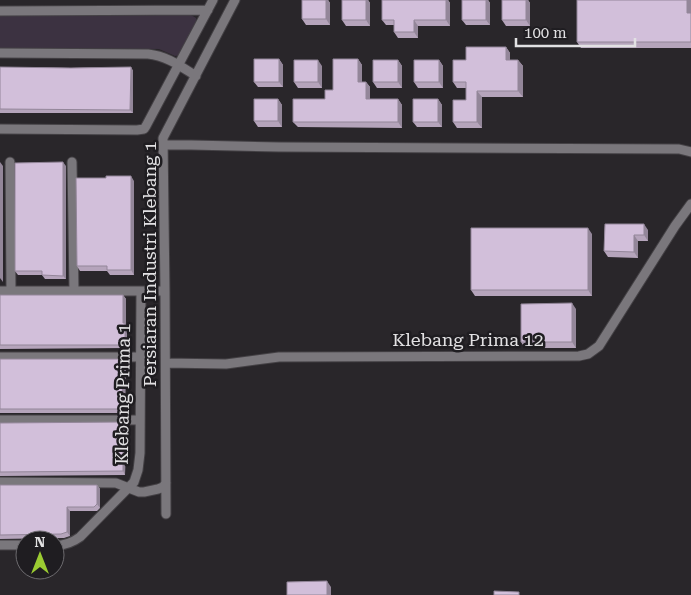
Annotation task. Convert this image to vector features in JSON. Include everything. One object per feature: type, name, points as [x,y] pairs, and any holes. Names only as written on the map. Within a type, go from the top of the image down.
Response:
[{"type":"street","points":[[0,129],[142,129],[146,126],[214,0]]},
{"type":"street","name":"Persiaran Industri Klebang 1","points":[[166,514],[164,136],[235,0]]},
{"type":"street","points":[[0,11],[208,10]]},
{"type":"street","points":[[0,53],[159,55],[196,76]]},
{"type":"street","points":[[164,146],[679,149],[691,152]]},
{"type":"street","points":[[10,162],[11,291]]},
{"type":"street","points":[[72,162],[74,291]]},
{"type":"street","name":"Klebang Prima 12","points":[[166,363],[226,364],[279,357],[579,356],[588,354],[599,346],[691,204]]},
{"type":"street","points":[[0,291],[166,290]]},
{"type":"street","name":"Klebang Prima 1","points":[[65,545],[80,537],[129,488],[137,477],[140,453],[141,291]]},
{"type":"street","points":[[0,357],[141,357]]},
{"type":"street","points":[[0,420],[140,420]]},
{"type":"street","points":[[0,482],[116,483],[140,492],[150,492],[164,487],[166,483]]},
{"type":"street","points":[[0,545],[15,545]]},
{"type":"shaded area","points":[[0,15],[191,15],[196,18],[196,23],[181,55],[175,56],[159,49],[0,48]]},
{"type":"building","points":[[302,0],[326,0],[326,19],[302,19]]},
{"type":"building","points":[[342,0],[366,0],[366,20],[342,20]]},
{"type":"building","points":[[382,0],[446,0],[446,20],[414,20],[414,32],[394,32],[394,20],[382,20]]},
{"type":"building","points":[[462,0],[486,0],[486,20],[462,20]]},
{"type":"building","points":[[502,0],[526,0],[526,20],[502,20]]},
{"type":"building","points":[[577,0],[687,0],[687,13],[691,13],[691,42],[577,42]]},
{"type":"building","points":[[466,47],[506,47],[506,60],[518,60],[518,91],[477,91],[477,122],[453,122],[453,100],[466,100],[466,82],[453,82],[453,60],[466,60]]},
{"type":"building","points":[[254,59],[279,59],[279,82],[254,82]]},
{"type":"building","points":[[333,59],[358,59],[358,82],[366,82],[366,99],[398,99],[398,122],[293,122],[293,99],[325,99],[325,90],[333,90]]},
{"type":"building","points":[[294,60],[318,60],[318,82],[294,82]]},
{"type":"building","points":[[373,60],[398,60],[398,82],[373,82]]},
{"type":"building","points":[[414,60],[439,60],[439,82],[414,82]]},
{"type":"building","points":[[0,67],[131,67],[130,110],[0,109]]},
{"type":"building","points":[[254,99],[278,99],[278,121],[254,121]]},
{"type":"building","points":[[413,99],[438,99],[438,122],[413,122]]},
{"type":"building","points":[[63,162],[63,276],[42,275],[42,271],[15,271],[15,163]]},
{"type":"building","points":[[106,176],[131,176],[131,270],[107,270],[107,266],[77,266],[76,178],[106,178]]},
{"type":"building","points":[[605,224],[644,224],[644,235],[634,235],[634,252],[604,251]]},
{"type":"building","points":[[471,228],[588,228],[588,290],[471,290]]},
{"type":"building","points":[[0,295],[123,295],[125,345],[0,345]]},
{"type":"building","points":[[572,303],[572,342],[521,342],[521,304]]},
{"type":"building","points":[[0,359],[123,359],[122,409],[0,409]]},
{"type":"building","points":[[123,422],[123,471],[0,472],[0,423]]},
{"type":"building","points":[[0,485],[97,485],[97,504],[94,507],[67,507],[67,532],[65,533],[65,530],[15,530],[15,535],[0,535]]},
{"type":"building","points":[[327,581],[327,595],[287,595],[287,582]]},
{"type":"building","points":[[494,591],[519,592],[519,595],[494,595]]}]
